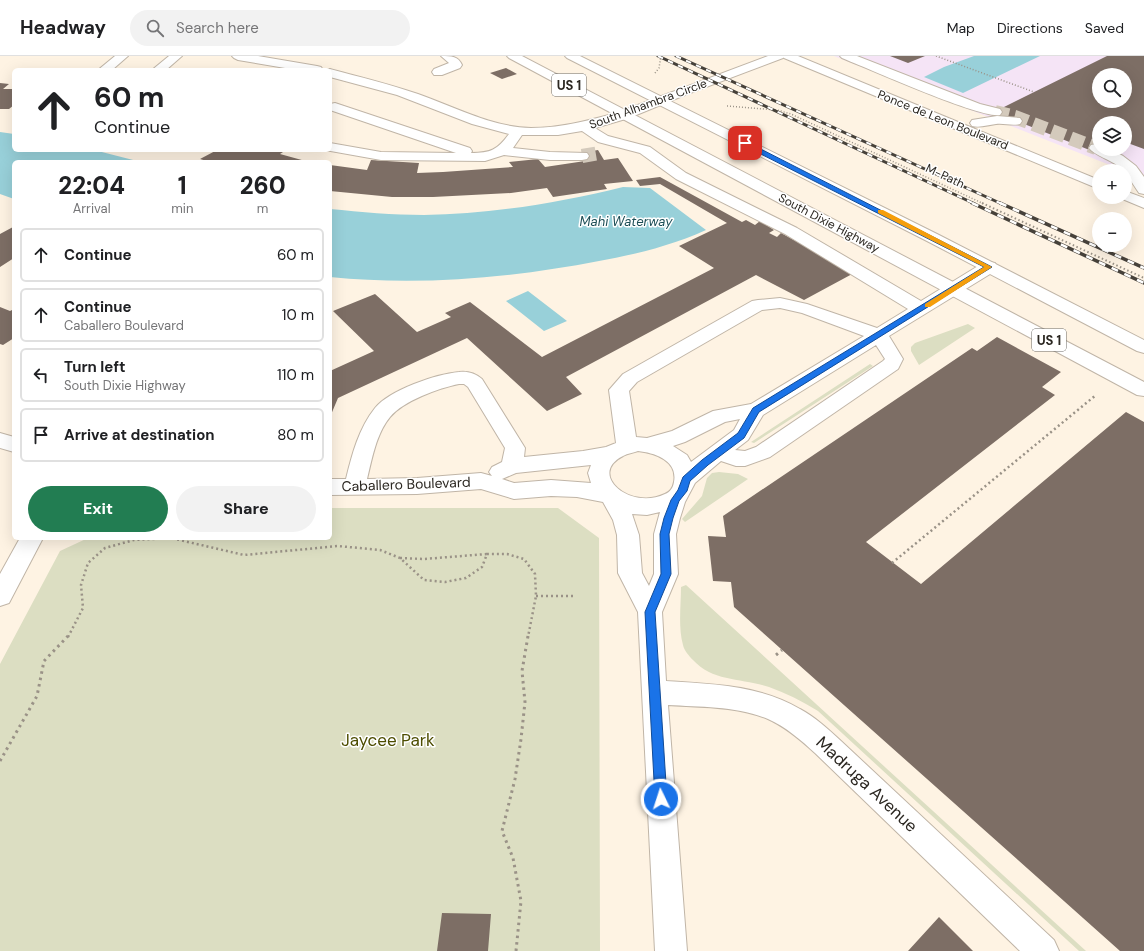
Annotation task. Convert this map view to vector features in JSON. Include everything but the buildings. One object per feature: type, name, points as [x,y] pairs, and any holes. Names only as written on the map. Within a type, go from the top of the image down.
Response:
[{"type":"main road","points":[[107,68],[122,56]]},
{"type":"main road","points":[[160,68],[176,56]]},
{"type":"main road","name":"South Alhambra Circle","points":[[238,56],[316,68]]},
{"type":"main road","points":[[438,72],[456,65],[454,60],[447,56]]},
{"type":"main road","name":"South Dixie Highway","points":[[513,56],[1144,390]]},
{"type":"main road","name":"US 1","points":[[571,56],[1144,347]]},
{"type":"main road","name":"South Alhambra Circle","points":[[332,72],[412,96],[484,123],[518,131],[558,131],[585,127],[624,115],[680,92],[779,56]]},
{"type":"main road","name":"Ponce de Leon Boulevard","points":[[788,56],[1092,182]]},
{"type":"main road","points":[[846,56],[975,107],[995,112]]},
{"type":"main road","points":[[362,93],[376,85]]},
{"type":"main road","points":[[333,109],[349,100]]},
{"type":"main road","points":[[333,109],[485,157]]},
{"type":"main road","points":[[956,125],[997,120],[1015,121]]},
{"type":"main road","points":[[585,127],[603,138],[645,150],[681,176],[791,231],[922,309]]},
{"type":"main road","points":[[332,146],[381,156],[485,157],[495,156],[503,151],[518,131]]},
{"type":"main road","points":[[600,153],[634,146]]},
{"type":"main road","points":[[503,151],[550,156],[582,156]]},
{"type":"main road","points":[[1114,156],[1126,164],[1141,181],[1144,190]]},
{"type":"main road","points":[[1132,198],[1144,203]]},
{"type":"main road","points":[[671,951],[650,612],[630,573],[628,535],[624,520],[600,484],[598,473],[601,463],[617,450],[638,444],[650,444],[678,437],[720,416],[756,410],[879,336],[989,267]]},
{"type":"main road","points":[[617,450],[627,430],[620,403],[619,390],[630,378],[758,305],[780,303],[807,309],[879,336],[894,359],[891,366],[882,373],[763,452],[751,458],[740,459],[718,452]]},
{"type":"main road","points":[[355,486],[370,434],[384,411],[408,395],[434,383],[454,379],[467,378],[475,382],[515,448],[512,466]]},
{"type":"main road","points":[[686,479],[718,452],[741,436],[756,410]]},
{"type":"main road","points":[[0,440],[12,444]]},
{"type":"main road","points":[[650,444],[665,449],[676,457],[684,468],[686,479],[682,491],[675,500],[668,518],[665,534],[666,574],[650,612]]},
{"type":"main road","name":"Caballero Boulevard","points":[[481,481],[512,466],[583,459],[617,450]]},
{"type":"main road","name":"Caballero Boulevard","points":[[332,487],[417,486],[481,481],[514,491],[551,488],[577,489],[610,497]]},
{"type":"main road","points":[[610,497],[624,504],[650,508],[675,500]]},
{"type":"main road","points":[[0,596],[31,540]]},
{"type":"main road","name":"Madruga Avenue","points":[[654,692],[747,701],[775,709],[805,727],[1043,951]]},
{"type":"path","points":[[659,68],[661,56]]},
{"type":"path","points":[[936,56],[1034,92]]},
{"type":"path","name":"M-Path","points":[[734,107],[777,110],[791,114],[1144,278]]},
{"type":"path","points":[[892,563],[1102,391]]},
{"type":"path","points":[[0,761],[37,696],[44,661],[66,639],[83,608],[82,585],[88,563],[105,548],[134,540]]},
{"type":"path","points":[[180,540],[244,555],[338,546],[380,550],[400,558],[424,559],[487,554],[507,554],[524,559],[535,574],[536,596],[522,671],[525,702],[521,739],[515,779],[502,831],[513,858],[521,901],[516,951]]},
{"type":"path","points":[[400,558],[424,580],[445,582],[466,578],[482,567],[487,554]]},
{"type":"path","points":[[536,596],[576,596]]},
{"type":"path","points":[[776,655],[782,650]]},
{"type":"shaded area","points":[[834,56],[1144,56],[1144,180],[1132,174],[1132,164],[1107,164]]},
{"type":"green space","points":[[968,324],[975,328],[919,365],[911,351],[911,347],[915,343]]},
{"type":"green space","points":[[870,364],[873,366],[754,443],[751,442]]},
{"type":"green space","points":[[719,472],[738,474],[748,479],[685,522],[682,519],[702,496],[707,478],[712,473]]},
{"type":"green space","name":"Jaycee Park","points":[[332,508],[558,508],[599,538],[600,951],[0,951],[0,664],[60,551],[84,540],[332,540]]},
{"type":"green space","points":[[686,585],[1086,951],[1079,951],[818,711],[782,692],[769,687],[719,676],[701,667],[693,660],[687,653],[681,638],[681,587]]},
{"type":"water","points":[[974,56],[1040,56],[963,93],[924,77],[944,67]]},
{"type":"water","points":[[0,132],[12,134],[12,152],[102,152],[133,160],[12,160],[12,198],[0,194]]},
{"type":"water","name":"Mahi Waterway","points":[[623,187],[650,188],[706,230],[680,241],[640,252],[599,261],[532,272],[465,279],[397,281],[332,277],[332,209],[412,215],[449,214],[524,207]]},
{"type":"water","points":[[528,291],[567,321],[544,331],[506,301]]},
{"type":"tunnel","points":[[995,112],[1015,117],[1092,146]]},
{"type":"tunnel","points":[[582,156],[600,153]]},
{"type":"railway","points":[[658,56],[975,204]]},
{"type":"railway","points":[[676,56],[1002,204]]},
{"type":"railway","points":[[972,203],[1144,283]]},
{"type":"railway","points":[[1000,203],[1144,268]]},
{"type":"slow traffic","points":[[880,211],[989,267],[927,306]]},
{"type":"route","points":[[661,799],[650,612],[666,574],[665,534],[668,518],[675,500],[682,491],[686,479],[705,462],[741,436],[756,410],[989,267],[745,143]]}]
